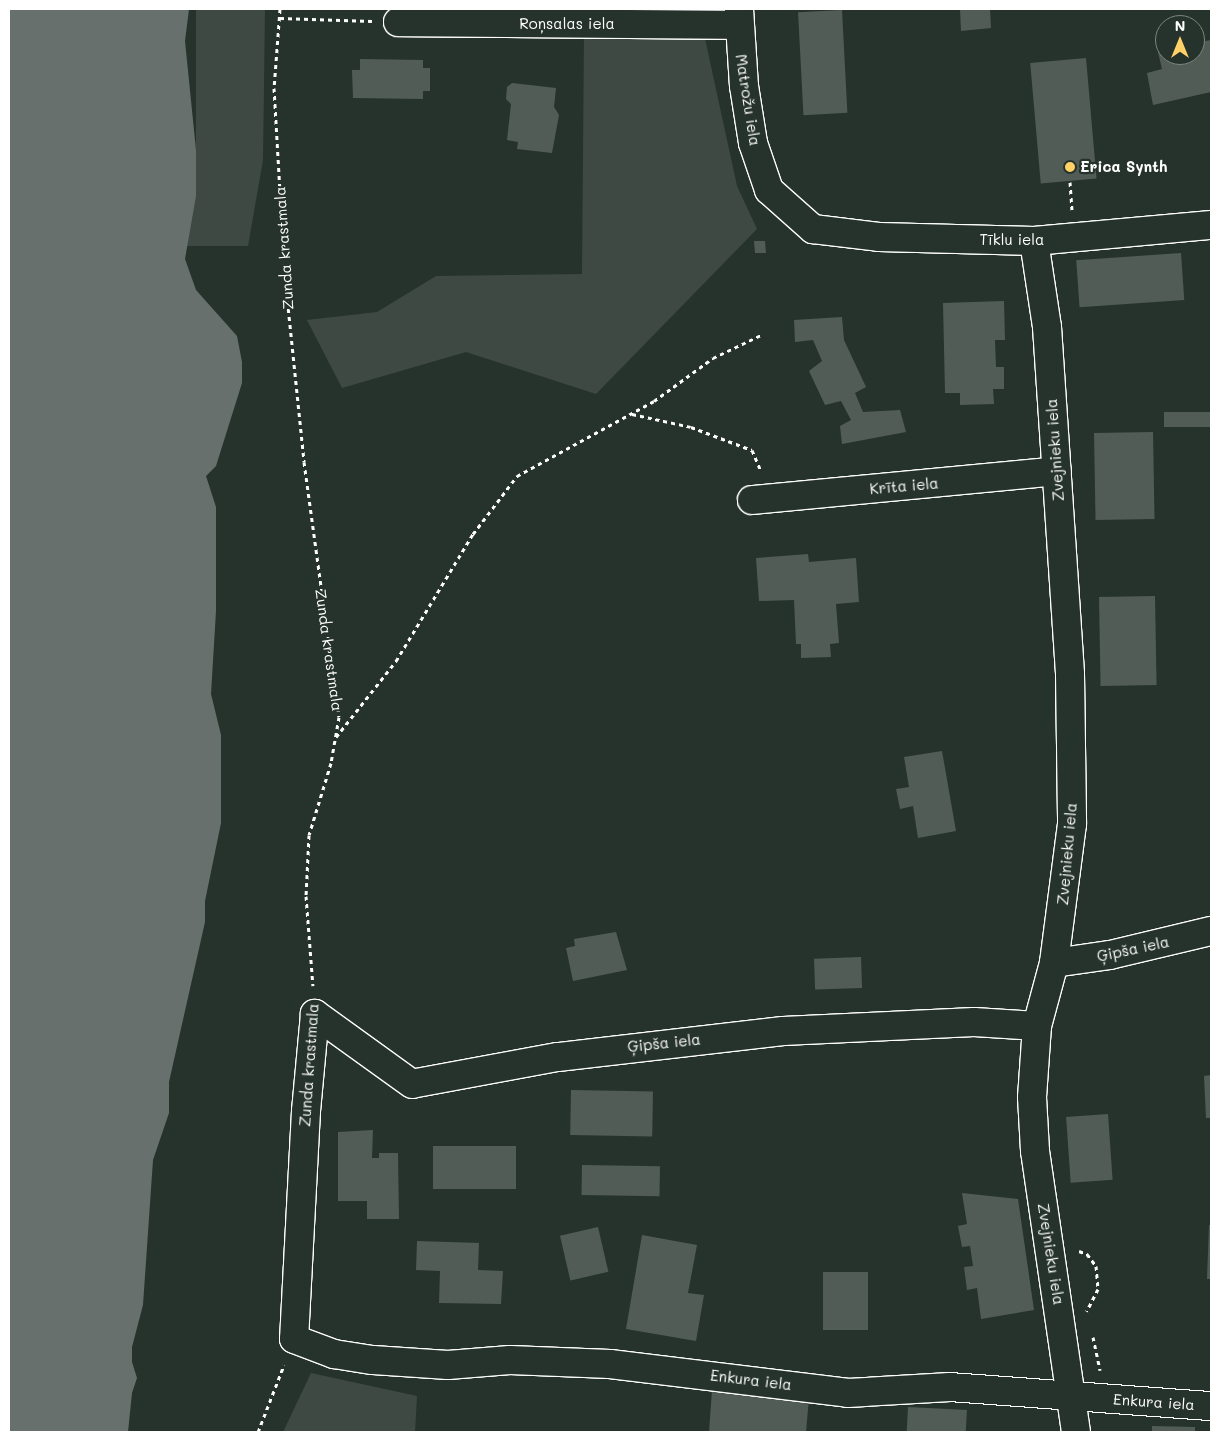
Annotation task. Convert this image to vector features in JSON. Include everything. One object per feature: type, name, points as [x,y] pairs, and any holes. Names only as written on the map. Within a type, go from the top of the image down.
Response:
[{"type":"street","name":"Roņsalas iela","points":[[398,22],[738,17]]},
{"type":"street","name":"Matrožu iela","points":[[738,17],[753,143],[768,190],[813,229]]},
{"type":"street","name":"Tīklu iela","points":[[813,229],[879,237],[1034,241],[1211,225]]},
{"type":"street","name":"Zvejnieku iela","points":[[1034,241],[1047,327],[1070,674],[1072,824],[1054,963],[1038,1026],[1032,1097],[1035,1151],[1058,1294],[1069,1394],[1076,1432]]},
{"type":"street","name":"Krīta iela","points":[[762,499],[1056,471]]},
{"type":"street","name":"Ģipša iela","points":[[1054,963],[1110,955],[1211,931]]},
{"type":"street","name":"Ģipša iela","points":[[316,1014],[412,1084],[557,1057],[783,1031],[974,1022],[1038,1026]]},
{"type":"street","name":"Zunda krastmala","points":[[294,1339],[306,1111],[316,1014]]},
{"type":"street","name":"Enkura iela","points":[[294,1339],[334,1354],[373,1360],[448,1364],[510,1360],[610,1364],[848,1393],[950,1387],[1069,1394],[1105,1399],[1211,1406]]},
{"type":"path","name":"Zunda krastmala","points":[[280,9],[274,88],[285,277],[304,462],[339,717],[332,763],[308,835],[306,896],[316,1014]]},
{"type":"path","points":[[280,18],[398,22]]},
{"type":"path","points":[[336,737],[396,661],[473,534],[517,476],[631,413],[713,358],[763,334]]},
{"type":"path","points":[[631,413],[691,427],[752,450],[762,499]]},
{"type":"path","points":[[1088,1310],[1089,1319]]},
{"type":"path","points":[[1091,1328],[1105,1399]]},
{"type":"path","points":[[258,1432],[294,1339]]},
{"type":"shaded area","points":[[9,9],[189,9],[185,41],[196,150],[196,196],[185,259],[196,290],[237,336],[242,362],[242,383],[216,466],[206,476],[216,507],[216,611],[211,694],[221,735],[221,823],[205,901],[205,922],[169,1082],[169,1113],[153,1160],[143,1305],[132,1347],[132,1362],[137,1378],[132,1393],[128,1432],[9,1432]]},
{"type":"shaded area","points":[[196,9],[265,9],[263,160],[248,246],[187,246],[196,160]]},
{"type":"shaded area","points":[[584,34],[704,34],[737,186],[757,229],[596,394],[466,352],[342,388],[307,320],[377,312],[436,276],[582,274]]},
{"type":"shaded area","points":[[311,1373],[417,1396],[415,1432],[283,1432]]},
{"type":"building","points":[[960,9],[990,9],[991,28],[961,31]]},
{"type":"building","points":[[842,10],[847,113],[803,115],[798,12]]},
{"type":"building","points":[[1211,40],[1211,92],[1153,105],[1147,73],[1162,69],[1161,65],[1205,65],[1205,41]]},
{"type":"building","points":[[1086,58],[1097,179],[1041,183],[1030,63]]},
{"type":"building","points":[[360,59],[423,60],[423,68],[430,68],[430,91],[423,91],[423,99],[353,98],[352,70],[360,70]]},
{"type":"building","points":[[512,83],[556,88],[554,107],[559,115],[552,153],[517,149],[518,142],[507,140],[511,104],[506,99],[507,87]]},
{"type":"building","points":[[754,241],[765,241],[766,253],[755,253]]},
{"type":"building","points":[[1181,253],[1184,300],[1080,307],[1076,260]]},
{"type":"building","points":[[1004,301],[1005,340],[995,340],[996,367],[1004,367],[1004,389],[993,389],[994,404],[960,405],[960,393],[945,393],[943,303]]},
{"type":"building","points":[[842,317],[844,340],[866,387],[855,393],[863,412],[900,410],[906,432],[842,444],[840,426],[851,420],[841,401],[825,405],[809,371],[822,361],[813,340],[795,342],[794,320]]},
{"type":"building","points":[[1164,412],[1211,412],[1211,427],[1164,427]]},
{"type":"building","points":[[1153,432],[1155,519],[1096,520],[1094,433]]},
{"type":"building","points":[[808,554],[809,562],[856,558],[859,602],[836,604],[839,643],[830,644],[831,657],[801,658],[801,644],[796,644],[794,600],[759,601],[756,558]]},
{"type":"building","points":[[1155,596],[1157,685],[1101,686],[1099,597]]},
{"type":"building","points":[[942,751],[956,831],[918,838],[913,806],[900,809],[896,789],[909,787],[904,757]]},
{"type":"building","points":[[616,932],[627,970],[573,981],[566,948],[575,946],[574,939]]},
{"type":"building","points":[[861,957],[862,988],[815,990],[814,959]]},
{"type":"building","points":[[1211,1075],[1211,1118],[1206,1118],[1204,1076]]},
{"type":"building","points":[[571,1090],[653,1091],[652,1136],[570,1135]]},
{"type":"building","points":[[1108,1114],[1113,1180],[1071,1183],[1066,1117]]},
{"type":"building","points":[[373,1130],[372,1158],[379,1158],[379,1153],[398,1153],[399,1219],[367,1219],[367,1201],[338,1201],[338,1132]]},
{"type":"building","points":[[433,1146],[516,1146],[516,1189],[433,1189]]},
{"type":"building","points":[[582,1165],[660,1166],[659,1196],[581,1195]]},
{"type":"building","points":[[962,1193],[1018,1199],[1034,1310],[981,1319],[977,1288],[967,1290],[964,1267],[973,1266],[970,1246],[962,1247],[958,1226],[967,1224]]},
{"type":"building","points":[[1209,1225],[1211,1225],[1211,1279],[1207,1279]]},
{"type":"building","points":[[598,1227],[608,1272],[570,1281],[560,1236]]},
{"type":"building","points":[[642,1235],[697,1245],[688,1293],[704,1295],[696,1341],[626,1329]]},
{"type":"building","points":[[417,1241],[479,1243],[478,1270],[503,1271],[501,1304],[439,1303],[440,1271],[416,1270]]},
{"type":"building","points":[[823,1272],[868,1272],[868,1330],[823,1330]]},
{"type":"building","points":[[712,1390],[809,1398],[806,1432],[709,1432]]},
{"type":"building","points":[[908,1407],[967,1410],[966,1432],[907,1431]]},
{"type":"building","points":[[1152,1426],[1195,1427],[1195,1432],[1152,1432]]},
{"type":"place","name":"Erica Synth","points":[[1070,167]]}]
